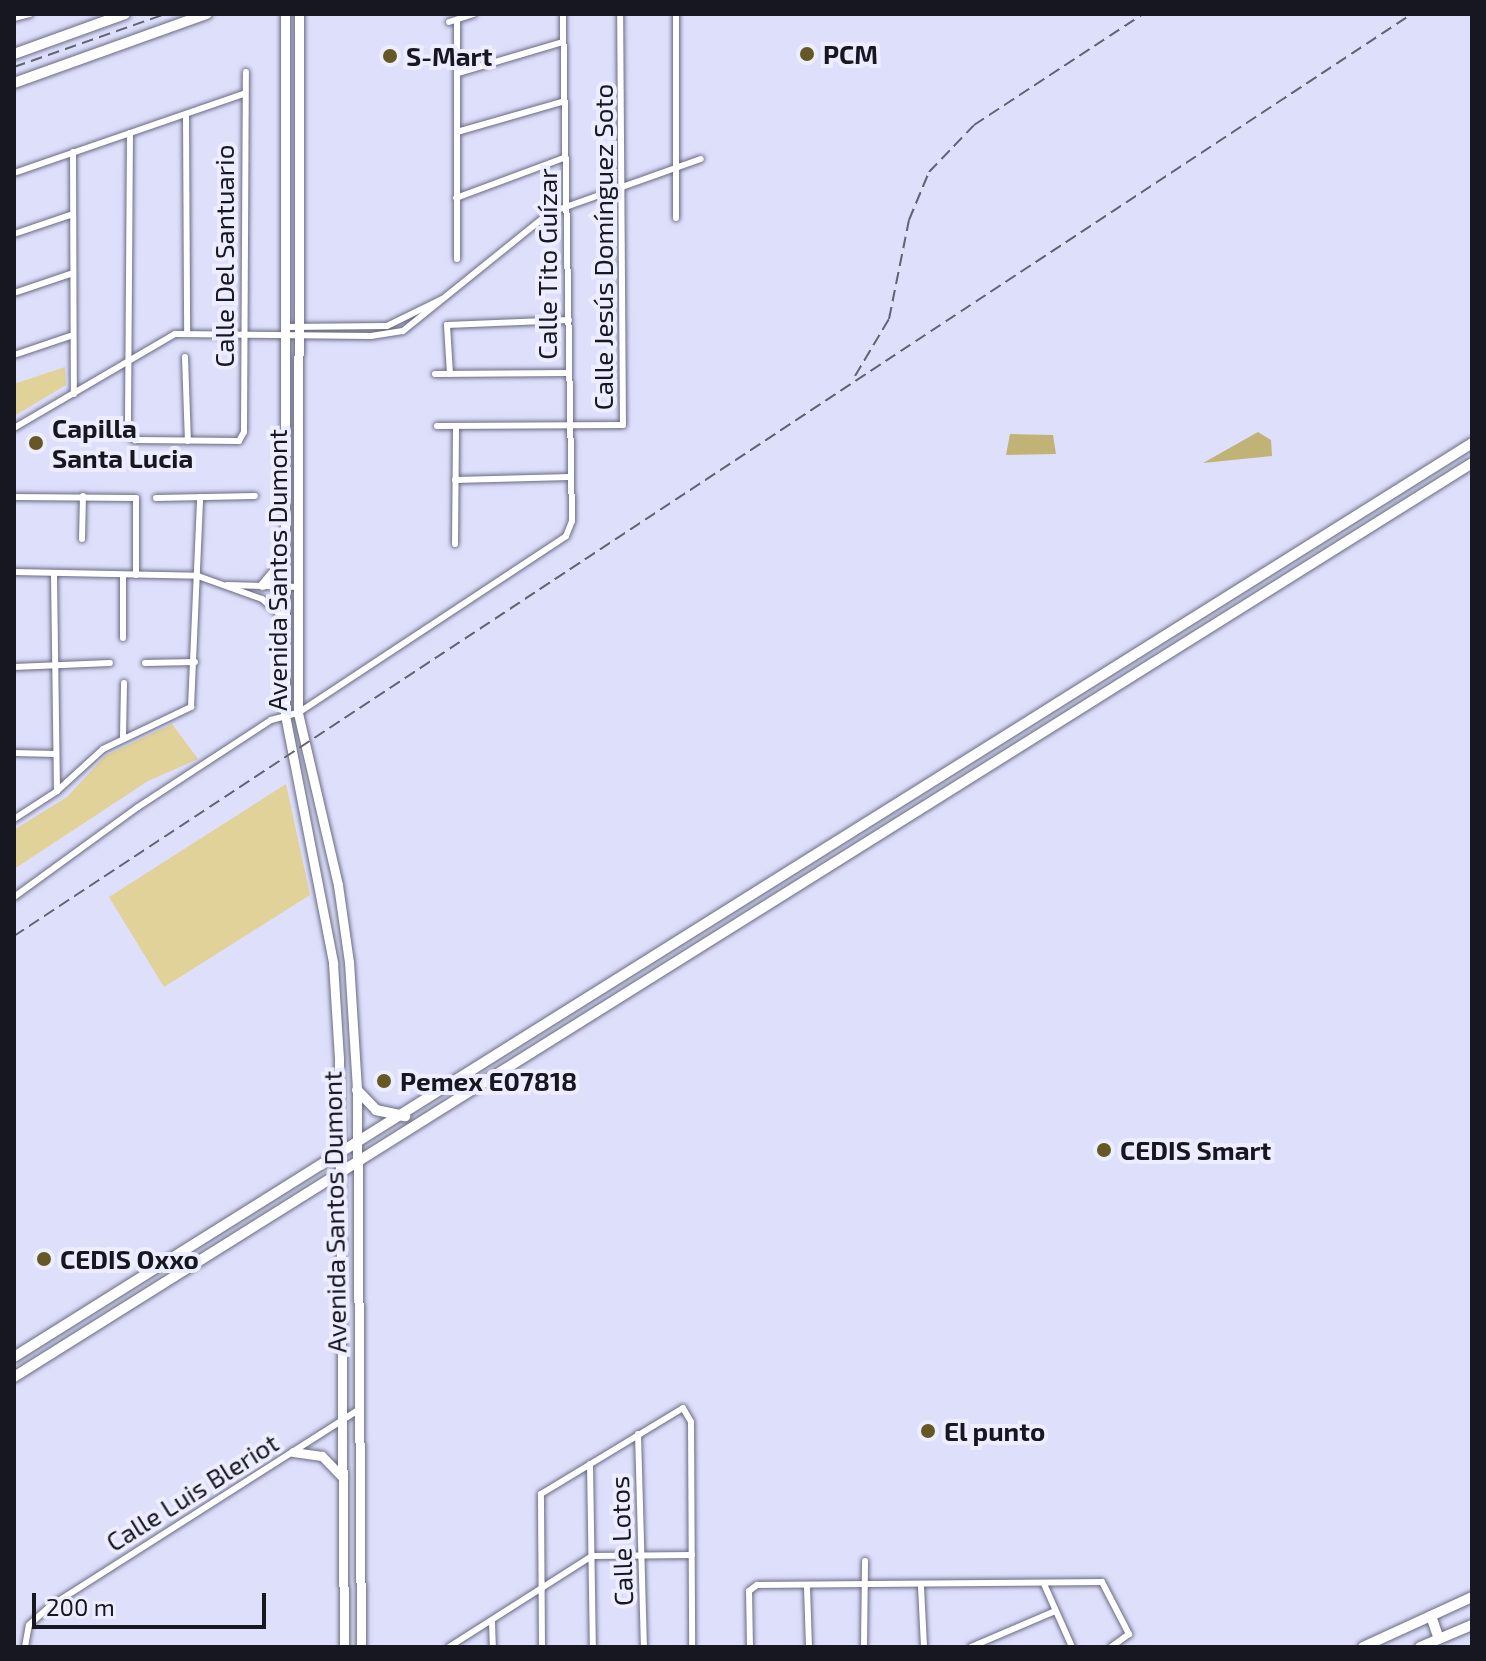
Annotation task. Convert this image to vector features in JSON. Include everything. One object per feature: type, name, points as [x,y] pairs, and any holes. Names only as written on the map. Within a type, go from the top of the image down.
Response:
[{"type":"main road","points":[[14,54],[125,14]]},
{"type":"main road","points":[[14,83],[207,14]]},
{"type":"main road","name":"Avenida Santos Dumont","points":[[285,14],[280,331],[285,715],[333,963],[343,1150],[344,1647]]},
{"type":"main road","name":"Avenida Santos Dumont","points":[[299,14],[298,713],[338,885],[357,1090],[355,1248],[361,1647]]},
{"type":"main road","points":[[14,1357],[343,1150],[405,1116],[1472,443]]},
{"type":"main road","points":[[14,1377],[1472,463]]},
{"type":"main road","points":[[262,585],[285,558]]},
{"type":"main road","points":[[1111,673],[1120,684]]},
{"type":"main road","points":[[357,1090],[376,1110],[405,1116]]},
{"type":"main road","points":[[342,1247],[355,1248]]},
{"type":"main road","points":[[293,1452],[322,1456],[343,1478]]},
{"type":"main road","points":[[1363,1647],[1472,1597]]},
{"type":"main road","points":[[1431,1616],[1439,1639]]},
{"type":"main road","points":[[1420,1647],[1472,1625]]},
{"type":"street","points":[[14,18],[30,14]]},
{"type":"street","points":[[457,259],[458,73],[453,21],[474,14]]},
{"type":"street","name":"Calle Tito Guízar","points":[[298,713],[558,543],[570,529],[563,14]]},
{"type":"street","name":"Calle Jesús Domínguez Soto","points":[[569,428],[619,428],[624,423],[625,186],[620,14]]},
{"type":"street","points":[[676,14],[676,218]]},
{"type":"street","points":[[458,73],[563,42]]},
{"type":"street","name":"Calle Del Santuario","points":[[188,441],[241,440],[246,72]]},
{"type":"street","points":[[14,173],[244,94]]},
{"type":"street","points":[[457,132],[565,101]]},
{"type":"street","points":[[186,115],[187,331]]},
{"type":"street","points":[[130,133],[129,437],[188,441],[185,357]]},
{"type":"street","points":[[73,152],[70,336],[74,394]]},
{"type":"street","points":[[456,198],[566,157]]},
{"type":"street","points":[[14,428],[130,357],[187,331],[388,334],[412,327],[433,306],[539,220],[568,206],[701,159]]},
{"type":"street","points":[[14,234],[70,215]]},
{"type":"street","points":[[14,293],[70,274]]},
{"type":"street","points":[[433,306],[447,325],[450,374]]},
{"type":"street","points":[[447,325],[569,320]]},
{"type":"street","points":[[14,355],[70,336]]},
{"type":"street","points":[[435,374],[568,373]]},
{"type":"street","points":[[437,426],[569,428]]},
{"type":"street","points":[[455,544],[456,427]]},
{"type":"street","points":[[455,480],[570,477]]},
{"type":"street","points":[[82,539],[83,496]]},
{"type":"street","points":[[156,498],[255,496]]},
{"type":"street","points":[[14,497],[136,498],[136,575]]},
{"type":"street","points":[[14,819],[57,791],[123,737],[191,707],[200,497]]},
{"type":"street","points":[[14,572],[54,576],[198,576],[269,602],[285,619]]},
{"type":"street","points":[[123,575],[123,638]]},
{"type":"street","points":[[54,576],[57,791]]},
{"type":"street","points":[[227,585],[300,587]]},
{"type":"street","points":[[145,663],[195,662]]},
{"type":"street","points":[[14,667],[110,663]]},
{"type":"street","points":[[123,737],[124,683]]},
{"type":"street","points":[[14,897],[138,807],[285,715],[298,713]]},
{"type":"street","points":[[14,753],[56,754]]},
{"type":"street","points":[[542,1647],[545,1491],[673,1410],[683,1408],[690,1414],[692,1647]]},
{"type":"street","name":"Calle Luis Bleriot","points":[[25,1647],[33,1619],[358,1410]]},
{"type":"street","name":"Calle Lotos","points":[[638,1434],[644,1647]]},
{"type":"street","points":[[590,1464],[593,1647]]},
{"type":"street","points":[[449,1647],[592,1556],[692,1555]]},
{"type":"street","points":[[864,1647],[862,1585],[865,1561]]},
{"type":"street","points":[[750,1647],[749,1591],[757,1585],[921,1587],[1102,1582],[1129,1634],[1111,1647]]},
{"type":"street","points":[[1044,1584],[1072,1647]]},
{"type":"street","points":[[807,1587],[809,1647]]},
{"type":"street","points":[[921,1587],[924,1647]]},
{"type":"street","points":[[971,1647],[1055,1611]]},
{"type":"street","points":[[492,1622],[493,1647]]},
{"type":"shaded area","points":[[65,367],[66,385],[14,416],[14,384]]},
{"type":"shaded area","points":[[1258,432],[1271,440],[1272,456],[1203,463]]},
{"type":"shaded area","points":[[1010,434],[1053,435],[1056,454],[1006,455]]},
{"type":"shaded area","points":[[172,724],[198,759],[148,781],[14,869],[14,830],[67,797],[105,756]]},
{"type":"shaded area","points":[[286,784],[310,895],[164,987],[109,897]]},
{"type":"railway","points":[[14,67],[165,14]]},
{"type":"railway","points":[[855,376],[889,319],[909,220],[929,172],[974,125],[1143,14]]},
{"type":"railway","points":[[14,936],[1412,14]]},
{"type":"place","name":"PCM","points":[[807,54]]},
{"type":"place","name":"S-Mart","points":[[390,56]]},
{"type":"place","name":"Capilla Santa Lucia","points":[[36,443]]},
{"type":"place","name":"Pemex E07818","points":[[384,1081]]},
{"type":"place","name":"CEDIS Smart","points":[[1104,1150]]},
{"type":"place","name":"CEDIS Oxxo","points":[[44,1259]]},
{"type":"place","name":"El punto","points":[[928,1431]]}]
